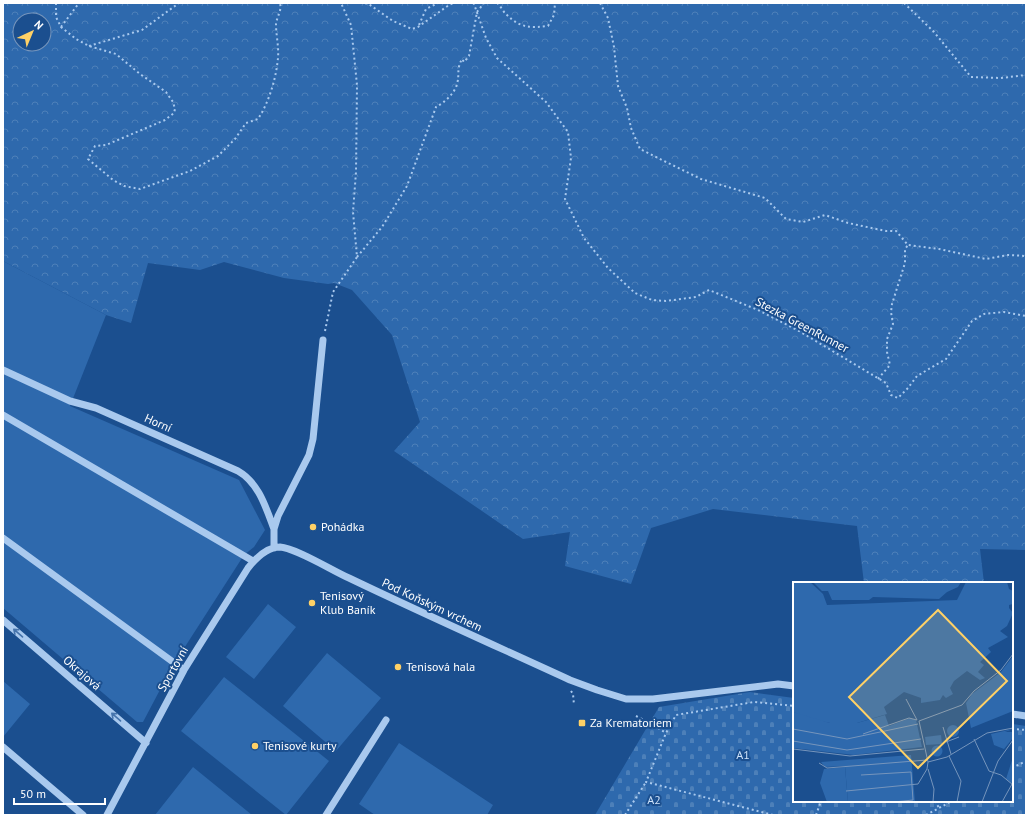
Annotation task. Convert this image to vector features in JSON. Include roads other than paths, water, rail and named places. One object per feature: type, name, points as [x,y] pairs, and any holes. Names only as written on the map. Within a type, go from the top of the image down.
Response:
[{"type":"street","points":[[274,548],[274,529],[284,503],[309,455],[313,439],[323,340]]},
{"type":"street","name":"Horní","points":[[3,370],[70,401],[96,408],[246,475],[253,483],[260,496],[274,529]]},
{"type":"street","points":[[3,415],[253,561]]},
{"type":"street","points":[[3,538],[184,670]]},
{"type":"street","name":"Sportovní","points":[[108,815],[184,670],[253,561],[266,551],[274,548]]},
{"type":"street","name":"Pod Koňským vrchem","points":[[274,548],[293,550],[362,584],[570,680],[626,699],[653,699],[778,684],[793,686]]},
{"type":"street","name":"Okrajová","points":[[3,620],[146,743]]},
{"type":"street","points":[[1013,714],[1026,716]]},
{"type":"street","points":[[326,815],[386,720]]},
{"type":"street","points":[[3,747],[83,815]]},
{"type":"place","name":"Pohádka","points":[[313,527]]},
{"type":"place","name":"Tenisový Klub Baník","points":[[312,603]]},
{"type":"place","name":"Tenisová hala","points":[[398,667]]},
{"type":"place","name":"Za Krematoriem","points":[[582,723]]},
{"type":"place","name":"Tenisové kurty","points":[[255,746]]},
{"type":"park label","name":"A1","points":[[743,755]]},
{"type":"park label","name":"A2","points":[[654,800]]}]
